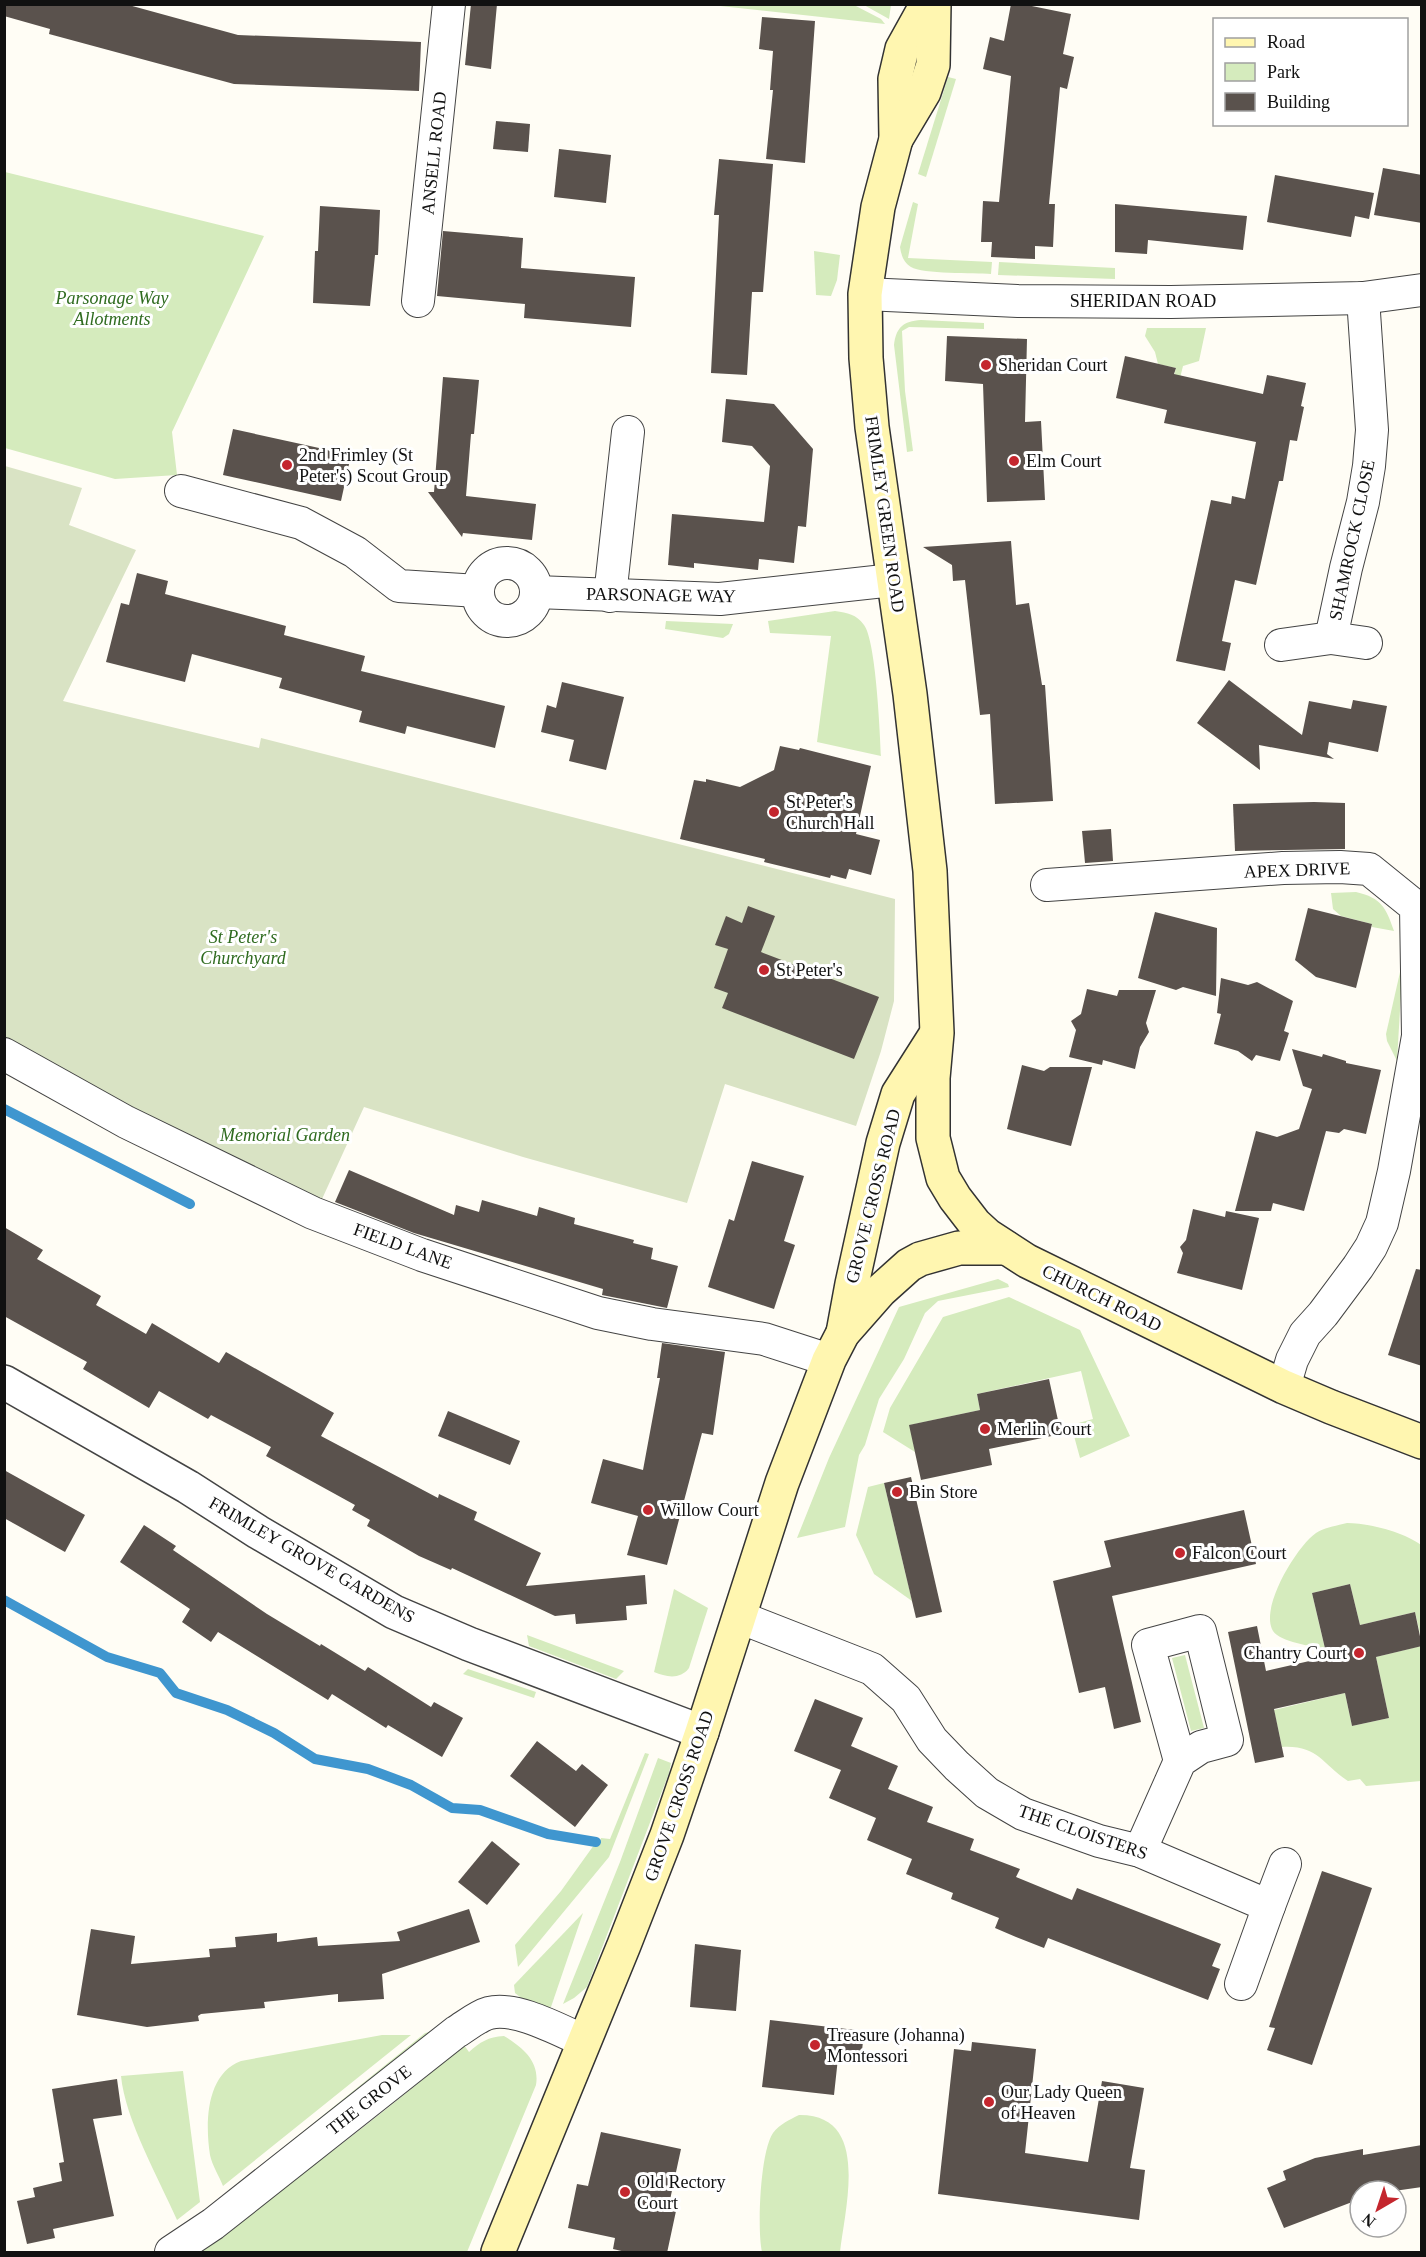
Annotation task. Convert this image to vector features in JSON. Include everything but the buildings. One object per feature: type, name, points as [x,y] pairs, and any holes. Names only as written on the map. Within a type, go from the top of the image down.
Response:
[{"type":"main road","name":"FRIMLEY GREEN ROAD","points":[[927,4],[902,49],[895,79],[896,139],[878,207],[865,294],[866,358],[872,427],[925,818],[930,871],[937,1034]]},
{"type":"main road","points":[[896,139],[924,92],[933,65],[934,4]]},
{"type":"main road","name":"CHURCH ROAD","points":[[937,1034],[933,1078],[933,1138],[943,1178],[954,1198],[975,1224],[1027,1261],[1284,1386],[1330,1407],[1422,1442]]},
{"type":"main road","name":"GROVE CROSS ROAD","points":[[498,2253],[667,1835],[782,1483],[836,1346],[883,1143],[898,1094],[937,1034]]},
{"type":"main road","name":"GROVE CROSS ROAD","points":[[836,1346],[880,1291],[909,1265],[920,1259],[959,1248],[1006,1248]]},
{"type":"street","name":"ANSELL ROAD","points":[[418,301],[449,4]]},
{"type":"street","name":"SHERIDAN ROAD","points":[[865,294],[1018,300],[1171,302],[1363,298],[1422,290]]},
{"type":"street","name":"SHAMROCK CLOSE","points":[[1331,638],[1363,502],[1369,466],[1372,430],[1363,298]]},
{"type":"street","points":[[610,596],[628,432]]},
{"type":"street","name":"PARSONAGE WAY","points":[[181,491],[301,524],[355,552],[399,586],[478,591],[479,601],[492,617],[511,621],[529,611],[536,592],[720,599],[893,580]]},
{"type":"street","name":"SHAMROCK CLOSE","points":[[1281,645],[1331,638],[1366,643]]},
{"type":"street","name":"APEX DRIVE","points":[[1047,885],[1283,868],[1340,867],[1369,869],[1416,907],[1418,1036],[1394,1171],[1382,1223],[1371,1247],[1358,1267],[1305,1334],[1292,1360],[1284,1386]]},
{"type":"street","name":"FIELD LANE","points":[[4,1054],[126,1122],[313,1213],[422,1255],[598,1313],[652,1324],[764,1340],[836,1346]]},
{"type":"street","name":"FRIMLEY GROVE GARDENS","points":[[4,1382],[188,1487],[258,1532],[394,1612],[469,1644],[702,1732]]},
{"type":"street","name":"THE CLOISTERS","points":[[739,1617],[872,1669],[906,1699],[932,1740],[957,1766],[987,1793],[1023,1815],[1099,1841],[1140,1851],[1269,1906]]},
{"type":"street","points":[[1140,1851],[1180,1761]]},
{"type":"street","points":[[1241,1984],[1285,1863]]},
{"type":"street","name":"THE GROVE","points":[[171,2253],[213,2224],[456,2032],[488,2013],[505,2011],[584,2041]]},
{"type":"green space","points":[[711,5],[854,5],[881,19],[885,24]]},
{"type":"green space","points":[[864,5],[891,5],[889,19]]},
{"type":"green space","points":[[948,77],[956,79],[926,177],[918,174]]},
{"type":"green space","name":"Parsonage Way Allotments","points":[[5,172],[264,236],[172,432],[177,475],[115,479],[5,448]]},
{"type":"green space","points":[[913,202],[918,204],[908,258],[992,262],[991,274],[926,271],[911,267],[903,258],[900,247]]},
{"type":"green space","points":[[814,251],[840,255],[837,280],[831,296],[816,295]]},
{"type":"green space","points":[[999,262],[1115,268],[1115,279],[998,275]]},
{"type":"green space","points":[[921,320],[984,323],[984,329],[909,327],[902,331],[905,391],[913,451],[907,452],[894,345],[902,326]]},
{"type":"green space","points":[[1147,328],[1206,328],[1199,361],[1183,366],[1180,378],[1174,376],[1176,368],[1158,364],[1155,352],[1145,336]]},
{"type":"green space","name":"St Peter's Churchyard","points":[[5,466],[82,488],[69,525],[136,550],[63,701],[259,748],[261,738],[895,899],[894,1001],[881,1051],[856,1126],[725,1084],[687,1203],[523,1157],[364,1107],[317,1210],[5,1049]]},
{"type":"green space","points":[[835,611],[848,613],[858,618],[868,634],[877,688],[881,756],[817,742],[831,636],[770,633],[768,621]]},
{"type":"green space","points":[[666,621],[733,624],[729,634],[723,638],[665,629]]},
{"type":"green space","points":[[1356,892],[1372,897],[1382,905],[1394,931],[1372,927],[1372,924],[1341,916],[1333,909],[1331,893]]},
{"type":"green space","points":[[1403,959],[1397,1061],[1386,1034]]},
{"type":"green space","points":[[998,1279],[1008,1284],[1009,1287],[938,1301],[925,1313],[904,1359],[879,1399],[865,1445],[859,1455],[845,1527],[797,1538],[829,1458],[899,1307]]},
{"type":"green space","points":[[1009,1297],[1080,1330],[1130,1436],[1080,1458],[1071,1425],[1093,1419],[1081,1371],[977,1394],[980,1410],[910,1425],[915,1452],[883,1432],[890,1408],[943,1317]]},
{"type":"green space","points":[[884,1483],[912,1601],[874,1574],[856,1535],[868,1487]]},
{"type":"green space","points":[[1347,1523],[1386,1529],[1421,1545],[1421,1638],[1415,1612],[1360,1625],[1350,1584],[1312,1593],[1325,1649],[1289,1641],[1273,1631],[1270,1621],[1271,1608],[1275,1593],[1290,1564],[1316,1533]]},
{"type":"green space","points":[[674,1589],[708,1608],[689,1668],[677,1676],[654,1672]]},
{"type":"green space","points":[[527,1635],[624,1671],[616,1679],[529,1646]]},
{"type":"green space","points":[[1421,1646],[1421,1781],[1366,1786],[1360,1779],[1348,1781],[1312,1752],[1294,1747],[1282,1747],[1274,1710],[1345,1693],[1352,1726],[1389,1718],[1376,1657]]},
{"type":"green space","points":[[1185,1655],[1204,1728],[1191,1731],[1172,1658]]},
{"type":"green space","points":[[468,1669],[536,1692],[534,1698],[463,1674]]},
{"type":"green space","points":[[645,1753],[649,1754],[609,1857],[518,1967],[515,1945],[561,1891],[594,1845],[599,1845],[601,1838],[610,1839]]},
{"type":"green space","points":[[658,1758],[671,1763],[669,1773],[587,1987],[563,2004],[620,1862]]},
{"type":"green space","points":[[583,1913],[551,2007],[546,2008],[527,2002],[515,1993],[514,1985]]},
{"type":"green space","points":[[439,2030],[232,2198],[228,2192],[425,2033]]},
{"type":"green space","points":[[382,2035],[411,2035],[223,2186],[210,2155],[208,2115],[214,2088],[229,2067],[241,2061]]},
{"type":"green space","points":[[504,2036],[523,2050],[532,2062],[537,2076],[536,2085],[467,2252],[193,2252],[331,2152],[464,2045],[469,2052],[485,2041]]},
{"type":"green space","points":[[183,2071],[200,2202],[177,2220],[136,2130],[121,2076]]},
{"type":"green space","points":[[799,2115],[822,2119],[836,2130],[845,2146],[848,2189],[840,2252],[762,2252],[761,2191],[765,2157],[773,2133],[785,2122]]},
{"type":"waterway","points":[[4,1109],[190,1204]]},
{"type":"waterway","points":[[4,1600],[107,1657],[160,1673],[176,1693],[227,1710],[274,1733],[315,1759],[368,1769],[411,1785],[452,1808],[480,1810],[548,1834],[596,1842]]},
{"type":"place","name":"Sheridan Court","points":[[986,365]]},
{"type":"place","name":"Elm Court","points":[[1014,461]]},
{"type":"place","name":"2nd Frimley (St Peter's) Scout Group","points":[[287,465]]},
{"type":"place","name":"St Peter's Church Hall","points":[[774,812]]},
{"type":"place","name":"St Peter's","points":[[764,970]]},
{"type":"place","name":"Merlin Court","points":[[985,1429]]},
{"type":"place","name":"Bin Store","points":[[897,1492]]},
{"type":"place","name":"Willow Court","points":[[648,1510]]},
{"type":"place","name":"Falcon Court","points":[[1180,1553]]},
{"type":"place","name":"Chantry Court","points":[[1359,1653]]},
{"type":"place","name":"Treasure (Johanna) Montessori","points":[[815,2045]]},
{"type":"place","name":"Our Lady Queen of Heaven","points":[[989,2102]]},
{"type":"place","name":"Old Rectory Court","points":[[625,2192]]},
{"type":"park label","name":"Memorial Garden","points":[[285,1135]]}]
